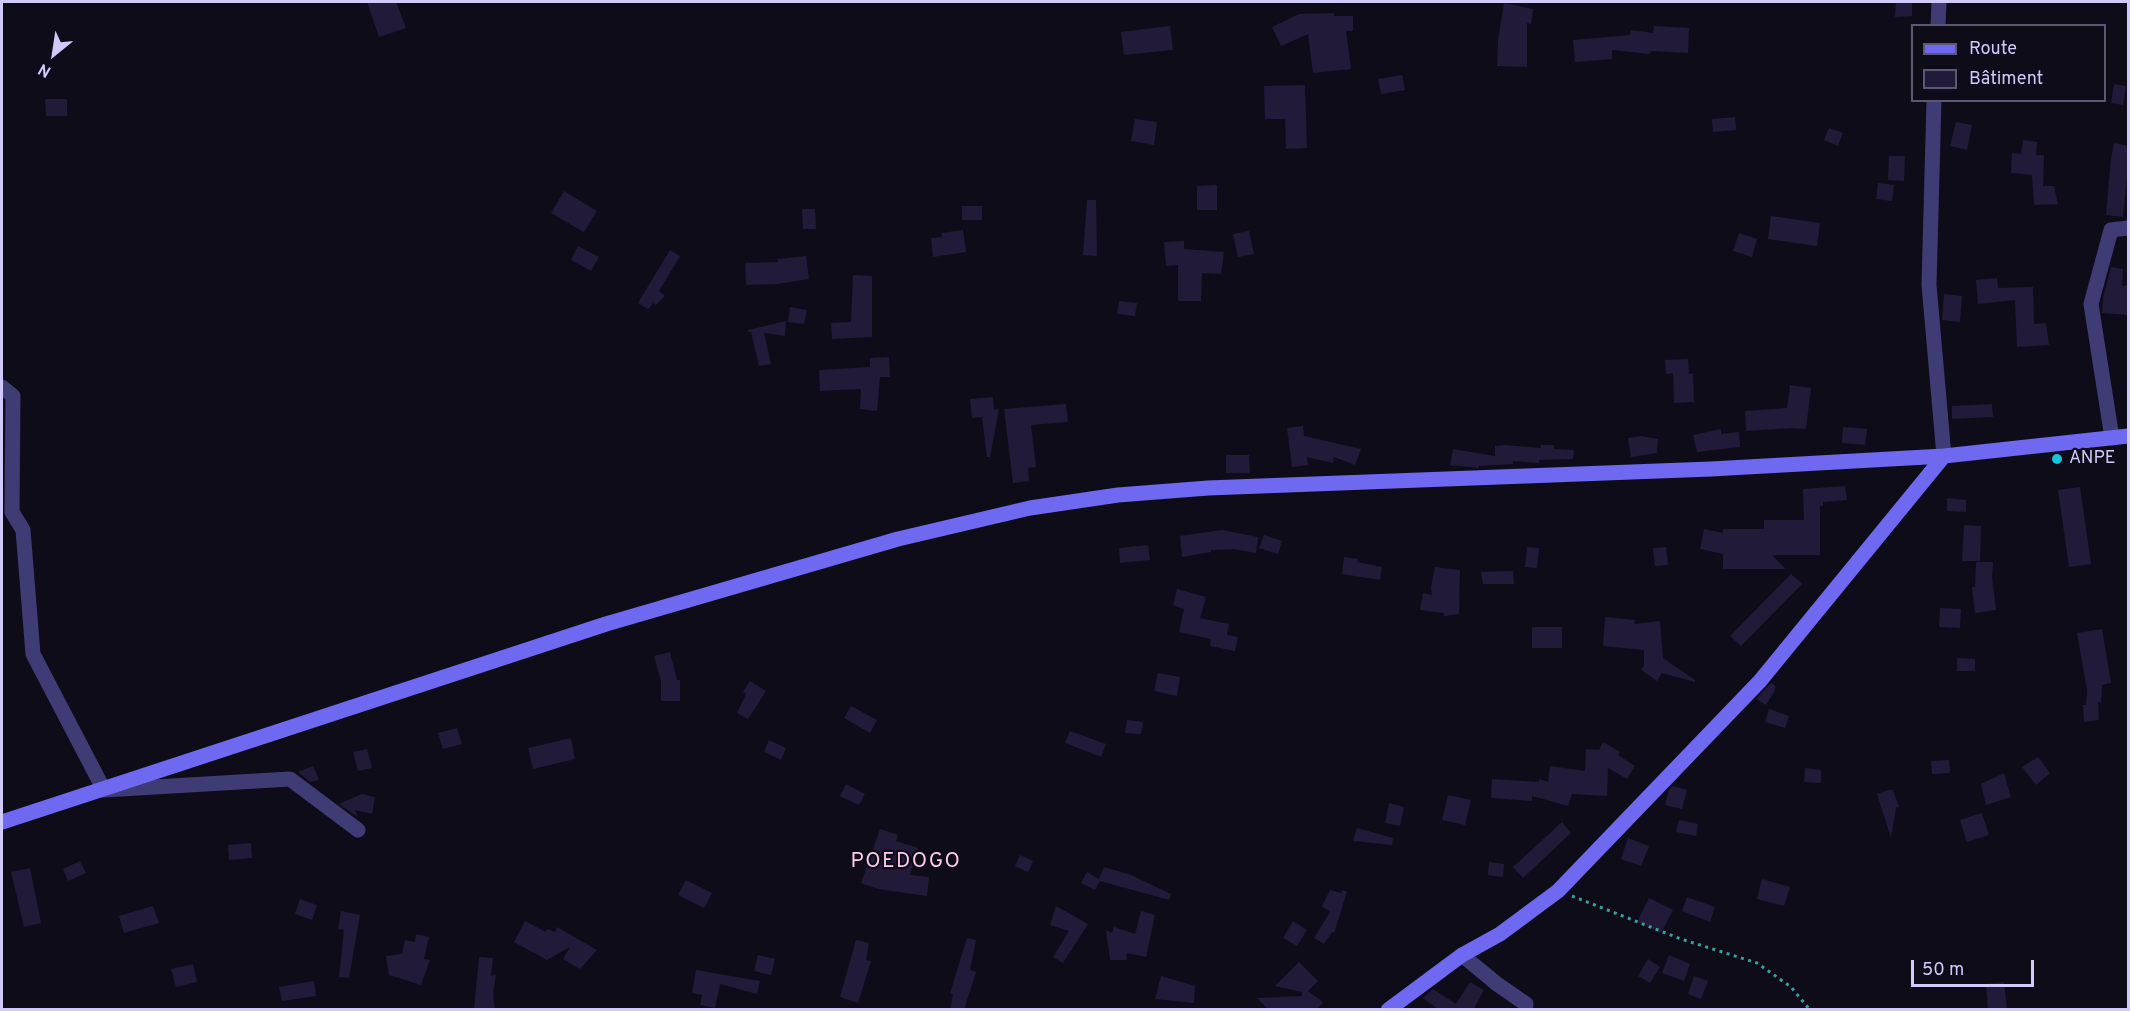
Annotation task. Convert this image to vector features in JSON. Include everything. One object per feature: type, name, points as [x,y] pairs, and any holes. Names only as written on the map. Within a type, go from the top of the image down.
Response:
[{"type":"main road","points":[[2,822],[606,624],[898,539],[1030,508],[1118,495],[1208,489],[1711,469],[1944,456],[2128,436]]},
{"type":"main road","points":[[1388,1010],[1462,955],[1500,934],[1558,891],[1760,681],[1944,456]]},
{"type":"street","points":[[1938,24],[1939,2]]},
{"type":"street","points":[[1934,102],[1929,285],[1944,456]]},
{"type":"street","points":[[2112,438],[2091,304],[2110,230],[2128,228]]},
{"type":"street","points":[[2,387],[13,396],[12,512],[23,530],[33,654],[104,790],[290,779],[358,830]]},
{"type":"street","points":[[1462,955],[1526,1004],[1525,1010]]},
{"type":"path","points":[[1558,891],[1681,939],[1757,963],[1791,987],[1810,1010]]},
{"type":"building","points":[[367,2],[396,2],[406,28],[379,37]]},
{"type":"building","points":[[1896,2],[1912,2],[1912,16],[1895,17]]},
{"type":"building","points":[[1504,3],[1533,9],[1531,24],[1527,23],[1527,67],[1497,66],[1498,40]]},
{"type":"building","points":[[1334,13],[1334,16],[1353,16],[1353,31],[1346,31],[1351,69],[1313,73],[1308,34],[1281,46],[1272,27],[1299,14]]},
{"type":"building","points":[[1170,26],[1173,50],[1124,55],[1121,32]]},
{"type":"building","points":[[1654,26],[1689,28],[1688,53],[1651,51],[1650,54],[1612,50],[1612,59],[1575,62],[1573,40],[1630,35],[1631,30],[1653,33]]},
{"type":"building","points":[[1402,75],[1405,90],[1381,94],[1378,79]]},
{"type":"building","points":[[2114,84],[2126,86],[2123,105],[2111,103]]},
{"type":"building","points":[[1305,85],[1307,148],[1286,149],[1285,119],[1265,119],[1264,86]]},
{"type":"building","points":[[45,99],[67,99],[67,116],[46,116]]},
{"type":"building","points":[[1735,117],[1736,130],[1713,132],[1712,119]]},
{"type":"building","points":[[1135,119],[1157,122],[1154,145],[1131,141]]},
{"type":"building","points":[[1956,122],[1972,125],[1967,150],[1950,146]]},
{"type":"building","points":[[1829,128],[1843,133],[1838,146],[1824,140]]},
{"type":"building","points":[[2023,140],[2037,142],[2036,155],[2044,155],[2043,186],[2054,186],[2058,204],[2034,205],[2032,175],[2011,173],[2012,153],[2021,154]]},
{"type":"building","points":[[2114,143],[2128,146],[2128,178],[2123,217],[2106,215]]},
{"type":"building","points":[[1889,156],[1905,156],[1904,181],[1888,180]]},
{"type":"building","points":[[1878,183],[1894,185],[1892,201],[1876,199]]},
{"type":"building","points":[[1217,185],[1217,210],[1197,210],[1197,186]]},
{"type":"building","points":[[564,191],[597,211],[584,232],[551,213]]},
{"type":"building","points":[[1087,200],[1096,200],[1097,256],[1083,255]]},
{"type":"building","points":[[962,206],[982,206],[982,220],[962,220]]},
{"type":"building","points":[[802,209],[815,209],[816,229],[803,229]]},
{"type":"building","points":[[1771,216],[1820,223],[1817,246],[1768,239]]},
{"type":"building","points":[[963,230],[966,252],[933,257],[931,238],[942,237],[941,233]]},
{"type":"building","points":[[1249,231],[1254,254],[1238,257],[1233,234]]},
{"type":"building","points":[[1739,233],[1757,239],[1752,257],[1733,251]]},
{"type":"building","points":[[1184,241],[1184,249],[1224,252],[1221,274],[1202,273],[1201,301],[1178,301],[1178,265],[1166,266],[1164,242]]},
{"type":"building","points":[[578,246],[599,257],[591,271],[571,260]]},
{"type":"building","points":[[670,250],[680,256],[659,291],[665,296],[648,309],[638,303]]},
{"type":"building","points":[[806,256],[809,279],[777,284],[746,285],[745,263],[778,262],[778,259]]},
{"type":"building","points":[[2111,267],[2123,269],[2122,286],[2128,285],[2128,315],[2102,313],[2103,298]]},
{"type":"building","points":[[853,275],[872,276],[872,337],[832,339],[831,323],[851,322]]},
{"type":"building","points":[[1997,278],[1998,288],[2033,287],[2034,324],[2046,323],[2049,345],[2017,347],[2015,300],[1978,304],[1976,280]]},
{"type":"building","points":[[1944,294],[1962,296],[1960,322],[1942,320]]},
{"type":"building","points":[[1119,301],[1137,303],[1135,316],[1117,314]]},
{"type":"building","points":[[790,307],[807,310],[804,324],[788,322]]},
{"type":"building","points":[[786,321],[785,336],[764,333],[771,364],[759,366],[751,332],[748,330]]},
{"type":"building","points":[[889,357],[890,377],[880,377],[877,411],[860,409],[861,389],[820,391],[819,370],[870,367],[870,358]]},
{"type":"building","points":[[1688,359],[1689,374],[1693,373],[1694,402],[1674,403],[1673,373],[1666,374],[1665,360]]},
{"type":"building","points":[[1790,385],[1811,388],[1806,429],[1746,431],[1745,411],[1787,408]]},
{"type":"building","points":[[993,397],[994,410],[999,409],[990,457],[987,457],[982,417],[972,418],[970,399]]},
{"type":"building","points":[[1066,404],[1068,422],[1031,425],[1036,467],[1028,468],[1029,481],[1013,483],[1004,409]]},
{"type":"building","points":[[1992,404],[1993,417],[1952,419],[1952,406]]},
{"type":"building","points":[[1303,426],[1304,436],[1361,449],[1355,465],[1334,457],[1333,463],[1307,457],[1308,465],[1292,467],[1287,428]]},
{"type":"building","points":[[1843,427],[1867,429],[1865,445],[1842,443]]},
{"type":"building","points":[[1721,429],[1721,434],[1739,432],[1740,447],[1697,452],[1693,435]]},
{"type":"building","points":[[1641,436],[1658,439],[1657,453],[1631,457],[1628,438]]},
{"type":"building","points":[[1541,445],[1554,445],[1554,449],[1574,450],[1573,459],[1539,460],[1539,463],[1513,461],[1513,464],[1479,466],[1479,468],[1450,465],[1453,449],[1495,456],[1495,446],[1541,448]]},
{"type":"building","points":[[1226,455],[1249,455],[1250,473],[1226,473]]},
{"type":"building","points":[[1845,486],[1847,500],[1823,502],[1823,506],[1820,506],[1820,555],[1772,555],[1786,569],[1723,569],[1723,554],[1700,549],[1704,529],[1723,533],[1723,529],[1764,529],[1764,520],[1804,520],[1803,489]]},
{"type":"building","points":[[2080,487],[2091,564],[2069,567],[2058,490]]},
{"type":"building","points":[[1947,498],[1966,500],[1966,512],[1947,511]]},
{"type":"building","points":[[1964,525],[1981,526],[1980,561],[1962,561]]},
{"type":"building","points":[[1222,530],[1258,537],[1256,553],[1234,549],[1211,550],[1211,552],[1182,557],[1180,536]]},
{"type":"building","points":[[1264,535],[1282,541],[1278,554],[1259,548]]},
{"type":"building","points":[[1148,545],[1150,560],[1120,563],[1119,548]]},
{"type":"building","points":[[1527,547],[1539,548],[1537,568],[1525,567]]},
{"type":"building","points":[[1666,547],[1668,565],[1655,566],[1653,548]]},
{"type":"building","points":[[1344,557],[1382,567],[1380,580],[1342,574]]},
{"type":"building","points":[[1976,562],[1993,562],[1992,577],[1996,610],[1975,613],[1972,587],[1975,587]]},
{"type":"building","points":[[1435,567],[1460,570],[1459,614],[1444,616],[1444,613],[1420,610],[1423,593],[1432,595],[1431,587]]},
{"type":"building","points":[[1513,571],[1514,584],[1483,584],[1481,572]]},
{"type":"building","points":[[1791,574],[1802,584],[1741,646],[1730,636]]},
{"type":"building","points":[[1177,589],[1206,597],[1200,618],[1229,624],[1227,635],[1238,637],[1235,651],[1210,646],[1211,639],[1179,632],[1184,609],[1173,605]]},
{"type":"building","points":[[1940,608],[1961,609],[1960,628],[1939,627]]},
{"type":"building","points":[[1605,617],[1635,620],[1634,624],[1660,621],[1663,658],[1695,682],[1662,673],[1657,681],[1641,670],[1644,666],[1644,650],[1603,646]]},
{"type":"building","points":[[1532,627],[1562,627],[1562,648],[1532,648]]},
{"type":"building","points":[[2102,629],[2111,683],[2102,685],[2101,702],[2098,702],[2099,720],[2084,722],[2083,705],[2086,705],[2087,690],[2077,633]]},
{"type":"building","points":[[670,652],[677,680],[680,680],[680,701],[661,701],[661,681],[654,656]]},
{"type":"building","points":[[1957,658],[1975,659],[1975,671],[1957,671]]},
{"type":"building","points":[[1158,673],[1180,677],[1177,696],[1154,691]]},
{"type":"building","points":[[750,681],[766,691],[748,719],[737,713],[746,694],[743,692]]},
{"type":"building","points":[[1771,683],[1775,685],[1775,690],[1766,705],[1756,699]]},
{"type":"building","points":[[851,706],[877,720],[870,733],[844,718]]},
{"type":"building","points":[[1769,709],[1789,716],[1785,728],[1765,722]]},
{"type":"building","points":[[1127,720],[1143,722],[1141,734],[1125,733]]},
{"type":"building","points":[[457,728],[462,744],[443,749],[438,733]]},
{"type":"building","points":[[1070,731],[1106,744],[1101,757],[1065,743]]},
{"type":"building","points":[[571,738],[575,759],[533,769],[528,748]]},
{"type":"building","points":[[769,740],[786,748],[781,760],[764,752]]},
{"type":"building","points":[[1603,742],[1620,752],[1618,755],[1635,766],[1627,779],[1608,768],[1607,796],[1572,794],[1568,806],[1532,796],[1532,801],[1491,798],[1492,779],[1539,782],[1539,779],[1548,782],[1550,766],[1585,771],[1586,749],[1599,750]]},
{"type":"building","points":[[367,749],[372,768],[358,771],[353,752]]},
{"type":"building","points":[[2038,757],[2050,773],[2036,785],[2022,767]]},
{"type":"building","points":[[1949,760],[1950,773],[1932,774],[1931,761]]},
{"type":"building","points":[[313,766],[319,780],[310,782],[298,772]]},
{"type":"building","points":[[1805,768],[1821,770],[1821,783],[1804,782]]},
{"type":"building","points":[[2004,773],[2011,797],[1986,805],[1981,784]]},
{"type":"building","points":[[846,784],[865,794],[859,805],[840,796]]},
{"type":"building","points":[[1672,786],[1687,790],[1682,809],[1665,805]]},
{"type":"building","points":[[1893,790],[1899,807],[1896,808],[1891,838],[1877,794]]},
{"type":"building","points":[[362,794],[375,797],[372,814],[355,810],[358,817],[339,804]]},
{"type":"building","points":[[1448,795],[1471,800],[1465,825],[1442,820]]},
{"type":"building","points":[[1389,803],[1404,807],[1400,826],[1385,823]]},
{"type":"building","points":[[1982,813],[1989,835],[1967,842],[1960,820]]},
{"type":"building","points":[[1679,820],[1698,824],[1696,836],[1676,832]]},
{"type":"building","points":[[1562,822],[1571,833],[1523,878],[1513,867]]},
{"type":"building","points":[[1357,828],[1393,838],[1392,845],[1353,841]]},
{"type":"building","points":[[880,829],[898,835],[896,841],[918,848],[910,875],[929,877],[927,896],[878,889],[861,883]]},
{"type":"building","points":[[1628,838],[1649,846],[1641,866],[1621,859]]},
{"type":"building","points":[[251,843],[252,858],[229,860],[228,845]]},
{"type":"building","points":[[1020,855],[1033,861],[1028,872],[1015,866]]},
{"type":"building","points":[[80,861],[86,873],[68,881],[63,869]]},
{"type":"building","points":[[1489,862],[1504,864],[1503,877],[1488,875]]},
{"type":"building","points":[[1104,867],[1131,875],[1171,894],[1169,900],[1100,881],[1095,890],[1081,883],[1087,872],[1099,879]]},
{"type":"building","points":[[30,868],[41,923],[24,927],[11,872]]},
{"type":"building","points":[[1762,879],[1790,887],[1784,906],[1757,899]]},
{"type":"building","points":[[686,880],[712,893],[704,908],[678,895]]},
{"type":"building","points":[[1330,890],[1347,892],[1334,933],[1332,932],[1324,944],[1314,938],[1330,912],[1322,906]]},
{"type":"building","points":[[1687,897],[1715,907],[1710,922],[1682,911]]},
{"type":"building","points":[[1649,898],[1673,910],[1661,933],[1637,922]]},
{"type":"building","points":[[300,899],[317,905],[312,920],[295,914]]},
{"type":"building","points":[[153,906],[159,923],[124,933],[119,916]]},
{"type":"building","points":[[1056,906],[1088,924],[1063,963],[1053,957],[1069,931],[1050,925]]},
{"type":"building","points":[[341,911],[360,915],[349,978],[339,977],[344,930],[338,929]]},
{"type":"building","points":[[1141,911],[1155,915],[1146,957],[1127,953],[1126,960],[1110,960],[1106,930],[1112,933],[1114,927],[1135,934]]},
{"type":"building","points":[[525,921],[546,932],[547,929],[555,932],[557,927],[597,950],[580,969],[563,959],[570,947],[547,960],[514,942]]},
{"type":"building","points":[[1293,921],[1307,930],[1297,946],[1283,938]]},
{"type":"building","points":[[416,934],[429,937],[424,959],[430,960],[421,985],[389,975],[386,956],[402,954],[405,940],[415,942]]},
{"type":"building","points":[[967,938],[976,940],[970,970],[976,972],[964,1010],[950,1010],[953,994],[950,993]]},
{"type":"building","points":[[856,940],[869,943],[866,960],[871,961],[858,1003],[840,997]]},
{"type":"building","points":[[758,955],[775,959],[771,975],[754,971]]},
{"type":"building","points":[[1669,955],[1690,964],[1684,981],[1662,973]]},
{"type":"building","points":[[479,957],[493,958],[491,976],[496,974],[493,995],[495,1010],[474,1010]]},
{"type":"building","points":[[1648,959],[1660,967],[1650,983],[1638,976]]},
{"type":"building","points":[[1299,962],[1318,981],[1308,991],[1323,1002],[1317,1010],[1269,1010],[1257,998],[1302,996],[1302,992],[1275,986]]},
{"type":"building","points":[[193,964],[197,982],[176,987],[171,969]]},
{"type":"building","points":[[696,970],[760,981],[757,994],[720,984],[715,1008],[700,1005],[702,995],[692,993]]},
{"type":"building","points":[[1161,976],[1195,986],[1194,1003],[1155,999]]},
{"type":"building","points":[[1694,976],[1708,981],[1701,999],[1688,994]]},
{"type":"building","points":[[314,981],[316,996],[282,1001],[279,987]]},
{"type":"building","points":[[1470,982],[1484,990],[1473,1010],[1439,1010],[1423,998],[1433,989],[1456,1004]]},
{"type":"building","points":[[2004,982],[2007,1010],[1988,1010],[1986,984]]},
{"type":"place","name":"ANPE","points":[[2057,459]]},
{"type":"district","name":"POEDOGO","points":[[906,863]]}]
